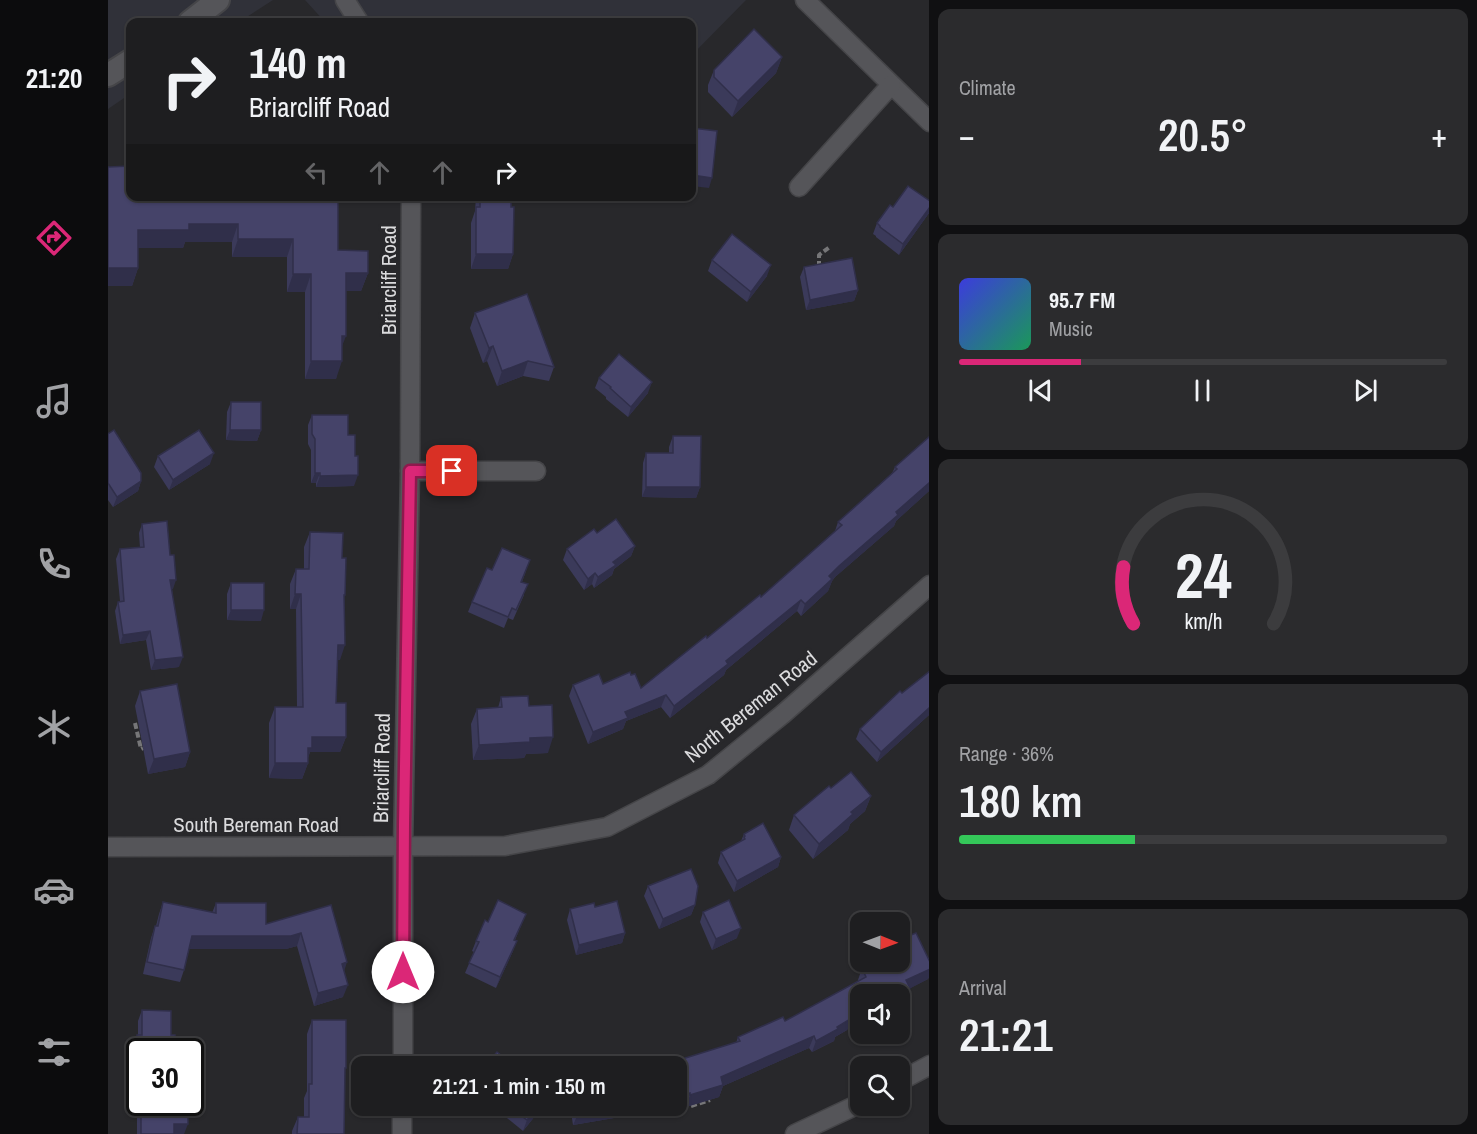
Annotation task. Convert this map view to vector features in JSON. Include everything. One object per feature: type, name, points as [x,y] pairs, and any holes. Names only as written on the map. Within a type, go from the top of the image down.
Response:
[{"type":"street","points":[[195,18],[218,0]]},
{"type":"street","points":[[345,0],[356,18]]},
{"type":"street","points":[[805,0],[929,121]]},
{"type":"street","points":[[108,75],[126,64]]},
{"type":"street","points":[[799,187],[891,85]]},
{"type":"street","name":"Briarcliff Road","points":[[402,1056],[403,847],[410,471],[411,201]]},
{"type":"street","points":[[410,471],[536,471]]},
{"type":"street","name":"North Bereman Road","points":[[403,847],[505,846],[607,827],[708,775],[783,714],[929,586]]},
{"type":"street","name":"South Bereman Road","points":[[108,847],[403,847]]},
{"type":"street","points":[[910,1076],[929,1066]]},
{"type":"street","points":[[795,1134],[850,1108]]},
{"type":"street","points":[[402,1116],[402,1134]]},
{"type":"path","points":[[819,273],[819,255],[831,246]]},
{"type":"path","points":[[135,723],[141,749],[143,748]]},
{"type":"path","points":[[691,1106],[711,1099]]},
{"type":"shaded area","points":[[108,0],[273,0],[245,18],[126,18],[126,97],[108,109]]},
{"type":"shaded area","points":[[305,0],[746,0],[696,51],[696,18],[321,18]]},
{"type":"building","points":[[754,29],[782,57],[738,101],[714,77],[714,70]]},
{"type":"building","points":[[696,128],[717,131],[712,178],[696,176]]},
{"type":"building","points":[[126,166],[126,201],[338,201],[338,250],[368,251],[368,273],[346,273],[346,336],[342,336],[342,361],[311,361],[311,274],[293,274],[293,239],[238,239],[238,224],[189,224],[189,230],[138,230],[138,268],[108,268],[108,167]]},
{"type":"building","points":[[908,186],[929,200],[929,208],[903,244],[877,223],[890,205],[893,207]]},
{"type":"building","points":[[480,201],[511,201],[511,207],[514,207],[513,254],[476,254],[476,207],[480,207]]},
{"type":"building","points":[[732,234],[771,265],[751,292],[712,260]]},
{"type":"building","points":[[852,258],[858,290],[810,300],[804,267]]},
{"type":"building","points":[[527,294],[554,367],[528,361],[502,371],[493,346],[489,348],[475,313]]},
{"type":"building","points":[[619,354],[652,382],[631,407],[599,378]]},
{"type":"building","points":[[231,402],[261,402],[261,430],[230,430]]},
{"type":"building","points":[[312,415],[348,415],[348,435],[355,435],[358,475],[320,476],[320,473],[315,473]]},
{"type":"building","points":[[114,430],[141,473],[141,481],[117,497],[108,483],[108,434]]},
{"type":"building","points":[[199,430],[214,453],[173,480],[158,456]]},
{"type":"building","points":[[673,436],[701,436],[700,487],[646,487],[646,453],[673,453]]},
{"type":"building","points":[[929,437],[929,483],[896,512],[898,515],[839,566],[829,576],[832,579],[805,604],[801,600],[726,661],[728,664],[674,706],[666,695],[625,712],[628,718],[593,732],[573,685],[599,674],[603,684],[630,672],[631,675],[635,674],[641,688],[760,595],[761,597],[842,525],[838,522],[897,469],[895,467]]},
{"type":"building","points":[[616,519],[635,546],[613,562],[616,565],[598,577],[595,573],[588,579],[567,549],[594,529],[597,533]]},
{"type":"building","points":[[167,521],[170,555],[174,555],[176,580],[170,580],[183,657],[155,660],[150,631],[123,635],[118,602],[124,601],[120,549],[144,547],[142,524]]},
{"type":"building","points":[[310,532],[343,533],[342,558],[346,558],[345,645],[338,645],[336,703],[346,703],[346,737],[312,737],[312,748],[308,748],[308,763],[275,763],[275,707],[303,707],[301,594],[295,594],[296,569],[309,569]]},
{"type":"building","points":[[502,548],[530,560],[521,582],[528,584],[516,610],[512,608],[508,617],[472,602],[487,568],[492,570]]},
{"type":"building","points":[[231,583],[264,583],[264,610],[231,610]]},
{"type":"building","points":[[929,672],[929,708],[881,752],[860,729],[900,691],[902,693]]},
{"type":"building","points":[[177,684],[190,752],[154,759],[140,691]]},
{"type":"building","points":[[528,696],[529,706],[552,705],[553,737],[530,738],[530,742],[479,745],[477,709],[502,707],[501,697]]},
{"type":"building","points":[[851,772],[871,796],[851,812],[853,814],[819,844],[794,815],[829,786],[831,788]]},
{"type":"building","points":[[763,823],[781,857],[737,881],[721,852],[745,839],[744,834]]},
{"type":"building","points":[[691,869],[698,886],[695,905],[663,919],[648,886]]},
{"type":"building","points":[[498,900],[526,914],[514,940],[517,941],[500,977],[469,963],[479,942],[476,941],[485,920],[488,922]]},
{"type":"building","points":[[729,900],[741,928],[716,939],[703,912]]},
{"type":"building","points":[[617,901],[625,933],[579,945],[570,909],[594,903],[595,907]]},
{"type":"building","points":[[163,902],[216,913],[216,903],[266,903],[266,924],[331,905],[347,962],[342,964],[348,985],[318,993],[301,933],[291,936],[192,936],[184,970],[147,962]]},
{"type":"building","points":[[916,933],[929,960],[929,969],[906,980],[908,984],[853,984],[866,977],[864,972],[910,972],[910,935]]},
{"type":"building","points":[[850,986],[850,1019],[837,1027],[838,1029],[816,1041],[814,1036],[721,1077],[723,1085],[690,1095],[690,1093],[687,1094],[687,1058],[740,1041],[738,1037],[783,1017],[785,1021]]},
{"type":"building","points":[[142,1010],[171,1011],[171,1035],[175,1035],[175,1038],[137,1038],[137,1035],[142,1035]]},
{"type":"building","points":[[312,1020],[346,1020],[344,1134],[297,1134],[298,1117],[309,1117],[309,1084],[312,1084]]},
{"type":"building","points":[[141,1116],[188,1116],[188,1124],[174,1124],[174,1134],[141,1134]]},
{"type":"route","points":[[403,972],[410,471],[452,471]]}]
